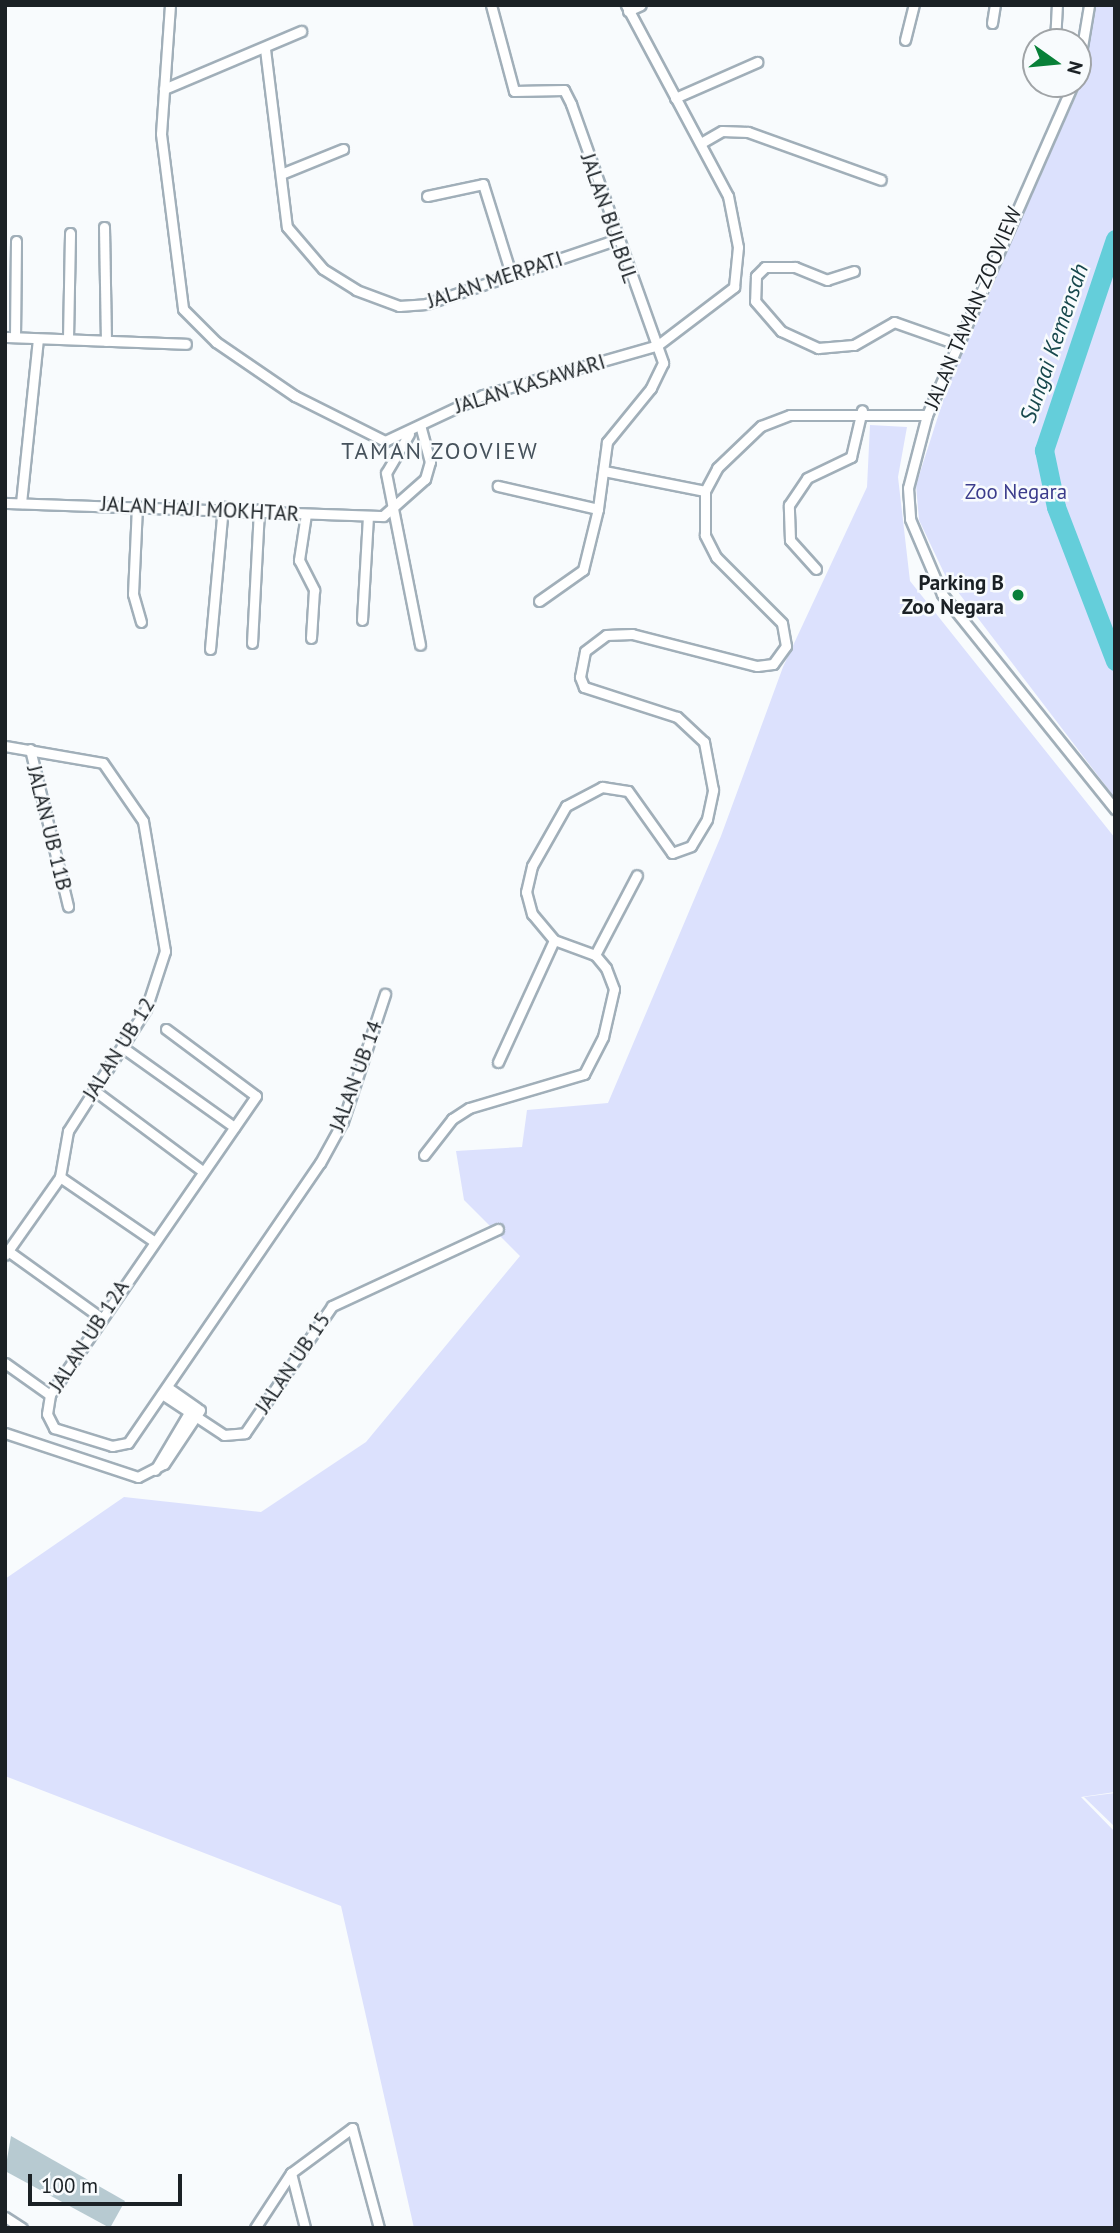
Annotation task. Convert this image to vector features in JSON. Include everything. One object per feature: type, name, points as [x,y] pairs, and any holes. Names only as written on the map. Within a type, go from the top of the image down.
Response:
[{"type":"street","name":"JALAN KASAWARI","points":[[170,5],[161,134],[183,309],[216,342],[369,439],[385,442],[483,396],[658,345],[734,287],[736,226],[701,143],[627,8]]},
{"type":"street","name":"JALAN BULBUL","points":[[491,5],[514,91],[564,90],[615,240],[658,345]]},
{"type":"street","points":[[627,8],[641,5]]},
{"type":"street","points":[[905,40],[914,5]]},
{"type":"street","points":[[992,23],[995,5]]},
{"type":"street","points":[[1056,28],[1057,5]]},
{"type":"street","points":[[1085,28],[1089,5]]},
{"type":"street","points":[[164,89],[265,49],[301,31]]},
{"type":"street","name":"JALAN MERPATI","points":[[265,49],[287,227],[301,248],[323,269],[382,302],[426,304],[615,240]]},
{"type":"street","points":[[675,99],[757,62]]},
{"type":"street","name":"JALAN TAMAN ZOOVIEW","points":[[1067,98],[954,343],[927,415],[908,488],[920,555],[976,640],[1115,809]]},
{"type":"street","points":[[701,143],[722,131],[748,132],[881,180]]},
{"type":"street","points":[[281,174],[343,149]]},
{"type":"street","points":[[427,196],[482,184],[511,274]]},
{"type":"street","points":[[104,227],[106,341]]},
{"type":"street","points":[[68,340],[70,233]]},
{"type":"street","points":[[16,241],[10,337],[187,344]]},
{"type":"street","points":[[855,271],[827,280],[795,267],[765,267],[757,275],[755,301],[781,331],[818,348],[854,345],[894,322],[954,343]]},
{"type":"street","points":[[21,503],[38,339]]},
{"type":"street","points":[[539,601],[583,570],[598,509],[607,442],[659,375],[658,345]]},
{"type":"street","points":[[424,1155],[452,1119],[469,1108],[584,1074],[613,1009],[614,989],[595,955],[554,940],[532,914],[526,892],[532,866],[566,806],[602,787],[628,791],[649,814],[663,848],[682,852],[707,819],[713,790],[704,742],[692,728],[677,717],[594,694],[580,677],[585,651],[606,635],[632,634],[765,667],[786,646],[782,623],[716,556],[705,535],[705,491],[735,446],[761,426],[790,415],[862,410],[927,415]]},
{"type":"street","points":[[816,569],[790,540],[789,505],[807,478],[852,457],[862,410]]},
{"type":"street","points":[[416,427],[387,467],[420,645]]},
{"type":"street","points":[[394,511],[425,479],[430,462],[416,427]]},
{"type":"street","points":[[604,471],[705,491]]},
{"type":"street","points":[[498,486],[598,509]]},
{"type":"street","name":"JALAN HAJI MOKHTAR","points":[[5,503],[223,507],[368,516],[394,511]]},
{"type":"street","points":[[137,506],[133,594],[141,622]]},
{"type":"street","points":[[210,649],[223,507]]},
{"type":"street","points":[[252,643],[259,509]]},
{"type":"street","points":[[306,514],[299,560],[314,590],[311,638]]},
{"type":"street","points":[[362,620],[368,516]]},
{"type":"street","points":[[5,746],[30,750]]},
{"type":"street","name":"JALAN UB 12","points":[[7,1253],[61,1177],[68,1131],[159,983],[163,913],[139,810],[94,758],[30,750]]},
{"type":"street","name":"JALAN UB 11B","points":[[30,750],[68,906]]},
{"type":"street","points":[[595,955],[637,875]]},
{"type":"street","points":[[498,1062],[554,940]]},
{"type":"street","name":"JALAN UB 14","points":[[279,1227],[343,1121],[385,995]]},
{"type":"street","name":"JALAN UB 12A","points":[[166,1029],[256,1096],[152,1240],[50,1395],[47,1414],[61,1433],[122,1447],[279,1227]]},
{"type":"street","points":[[122,1047],[234,1127]]},
{"type":"street","points":[[95,1091],[201,1170]]},
{"type":"street","points":[[61,1177],[152,1240]]},
{"type":"street","name":"JALAN UB 15","points":[[165,1390],[223,1435],[245,1433],[332,1306],[498,1229]]},
{"type":"street","points":[[7,1253],[100,1317]]},
{"type":"street","points":[[5,1363],[50,1395]]},
{"type":"street","points":[[5,1433],[108,1470],[138,1477],[154,1471],[194,1411]]},
{"type":"street","points":[[255,2228],[290,2173],[352,2128],[379,2228]]},
{"type":"street","points":[[290,2173],[305,2228]]},
{"type":"street","points":[[5,2217],[22,2228]]},
{"type":"green space","name":"Zoo Negara","points":[[1091,5],[1115,5],[1115,798],[945,575],[919,520],[916,485],[957,357],[1075,98],[1092,98],[1092,28],[1089,28]]},
{"type":"green space","points":[[870,425],[907,427],[898,477],[910,581],[1115,838],[1115,1792],[1081,1797],[1115,1832],[1115,2228],[414,2228],[341,1906],[5,1776],[5,1579],[124,1497],[261,1512],[366,1442],[520,1256],[464,1200],[456,1151],[522,1147],[527,1110],[608,1103],[721,836],[783,667],[867,487]]},
{"type":"green space","points":[[1115,1793],[1115,1827],[1084,1797]]},
{"type":"building","points":[[11,2136],[125,2201],[110,2228],[5,2171]]},
{"type":"waterway","name":"Sungai Kemensah","points":[[1115,239],[1044,450],[1056,507],[1115,661]]},
{"type":"place","name":"Parking B Zoo Negara","points":[[1018,595]]},
{"type":"district","name":"TAMAN ZOOVIEW","points":[[440,451]]}]
